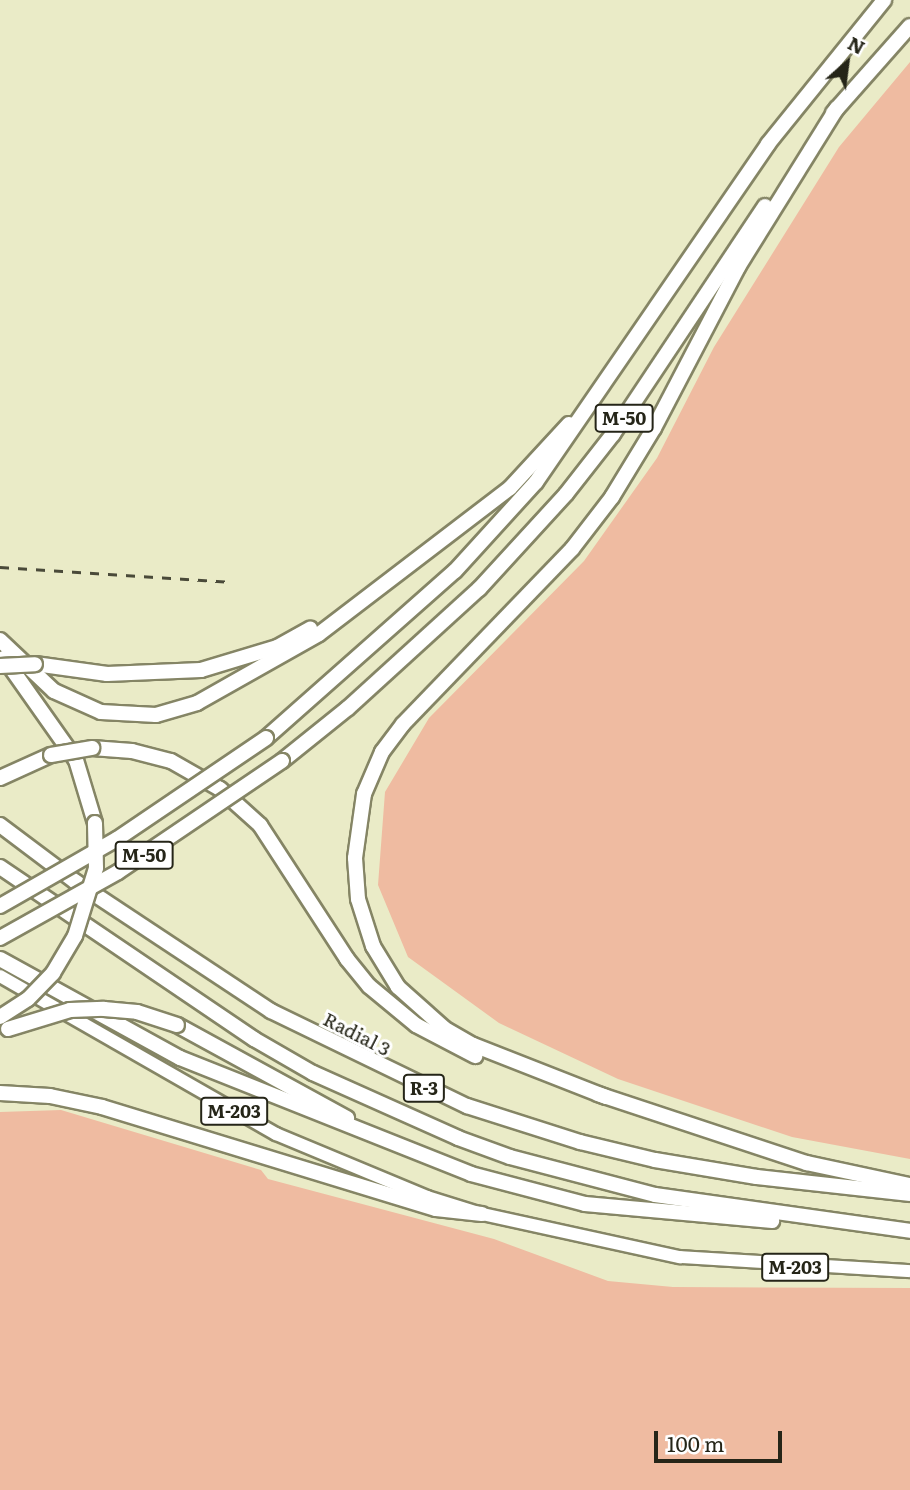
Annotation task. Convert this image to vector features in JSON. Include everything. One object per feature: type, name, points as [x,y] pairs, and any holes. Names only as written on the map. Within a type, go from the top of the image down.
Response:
[{"type":"highway","name":"M-50","points":[[0,906],[117,839],[266,738],[455,571],[536,482],[768,144],[884,0]]},
{"type":"highway","name":"M-50","points":[[0,938],[118,872],[282,761],[348,708],[479,589],[566,494],[613,434],[747,231],[837,108],[910,26]]},
{"type":"highway","points":[[607,1097],[473,1045],[444,1028],[398,987],[373,946],[358,900],[355,858],[364,794],[382,752],[403,724],[564,558],[612,497],[654,428],[738,267],[837,108]]},
{"type":"highway","points":[[0,640],[37,679],[79,705],[101,712],[156,715],[197,702],[246,679],[319,634],[345,610],[510,488],[595,399]]},
{"type":"highway","points":[[0,666],[35,664],[107,674],[201,670],[277,647],[345,610]]},
{"type":"highway","points":[[0,652],[76,760],[94,823],[96,868],[75,936],[53,973],[3,1026]]},
{"type":"highway","points":[[1,777],[51,755],[92,748],[132,751],[171,761],[220,789],[243,808],[277,847],[347,959],[369,986],[416,1025],[506,1068],[607,1097],[807,1163],[910,1185]]},
{"type":"highway","name":"Radial 3","points":[[0,825],[76,882],[271,1011],[467,1106],[580,1142],[655,1160],[757,1177],[910,1194]]},
{"type":"highway","name":"R-3","points":[[0,867],[254,1039],[313,1073],[458,1138],[534,1163],[655,1195],[910,1231]]},
{"type":"highway","points":[[0,959],[180,1058],[414,1154],[526,1191],[643,1212],[910,1231]]},
{"type":"highway","points":[[3,1026],[70,1010],[137,1012],[177,1025],[332,1112],[416,1149],[527,1188],[643,1212]]},
{"type":"highway","points":[[0,1093],[50,1096],[102,1107],[436,1209],[482,1214]]},
{"type":"main road","name":"M-203","points":[[0,976],[276,1134],[374,1178],[482,1214],[680,1257],[910,1271]]},
{"type":"shaded area","points":[[910,62],[910,1159],[792,1137],[618,1079],[499,1023],[408,957],[378,885],[385,792],[429,718],[584,561],[657,458],[714,347],[839,147]]},
{"type":"shaded area","points":[[61,1110],[261,1170],[268,1179],[494,1239],[608,1281],[673,1287],[910,1288],[910,1490],[0,1490],[0,1112]]},
{"type":"railway","points":[[0,567],[233,582]]}]
